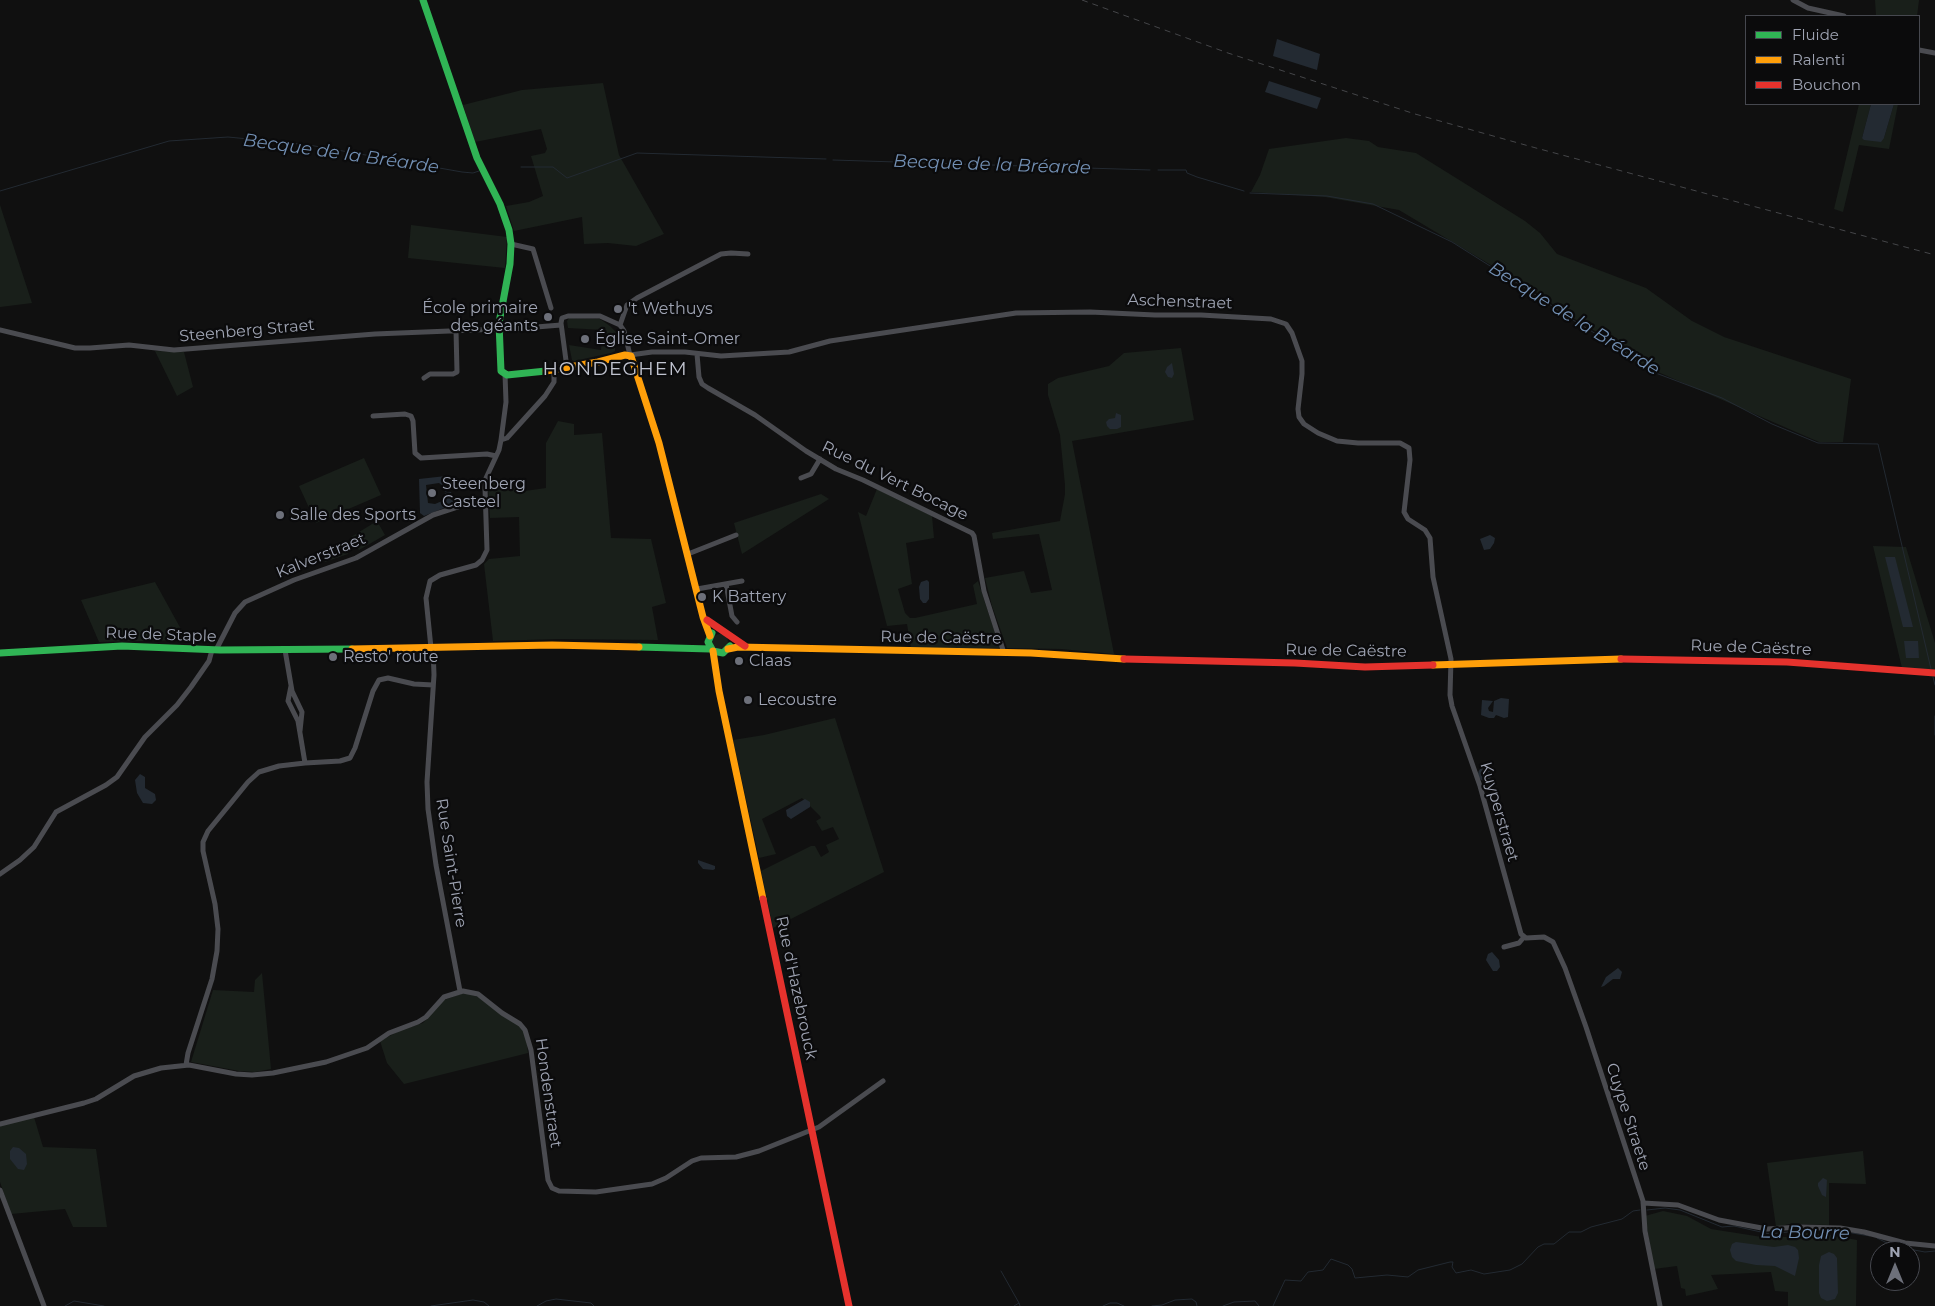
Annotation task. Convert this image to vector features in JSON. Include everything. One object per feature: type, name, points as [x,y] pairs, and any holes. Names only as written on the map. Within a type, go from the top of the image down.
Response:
[{"type":"main road","points":[[423,0],[478,158],[505,216],[511,244],[510,269],[500,312],[500,364],[502,372],[505,374],[554,370],[625,354],[630,355],[633,359],[659,443],[688,554],[702,611],[709,637],[714,651],[728,649],[729,636],[709,622],[702,611]]},
{"type":"main road","points":[[709,637],[715,632],[722,631]]},
{"type":"main road","name":"Rue de Caëstre","points":[[729,636],[742,644],[756,648]]},
{"type":"main road","name":"Rue de Staple","points":[[690,648],[701,644],[709,637]]},
{"type":"main road","name":"Rue de Staple","points":[[0,652],[114,646],[214,650],[286,650],[396,645],[430,648],[582,645],[690,648],[714,651]]},
{"type":"main road","name":"Rue de Caëstre","points":[[728,649],[1004,653],[1359,667],[1633,658],[1787,662],[1935,673]]},
{"type":"main road","name":"Rue d'Hazebrouck","points":[[714,651],[716,675],[849,1306]]},
{"type":"street","points":[[1793,0],[1808,8],[1840,15]]},
{"type":"street","points":[[1920,50],[1935,54]]},
{"type":"street","points":[[511,244],[533,249],[551,308]]},
{"type":"street","points":[[620,325],[627,305],[637,298],[721,254],[748,254]]},
{"type":"street","name":"Aschenstraet","points":[[630,355],[652,352],[685,352],[725,356],[785,352],[826,342],[1013,314],[1090,312],[1251,317],[1280,321],[1291,330],[1301,358],[1302,371],[1298,412],[1304,424],[1318,433],[1337,441],[1403,444],[1409,448],[1405,514],[1410,521],[1425,530],[1430,538],[1434,577],[1451,664]]},
{"type":"street","points":[[567,368],[561,325],[562,319],[566,316],[598,316],[620,325],[624,331],[630,355]]},
{"type":"street","name":"Steenberg Straet","points":[[0,330],[75,348],[129,345],[170,350],[374,334],[499,330],[561,325]]},
{"type":"street","points":[[424,378],[430,374],[453,374],[457,372],[456,330]]},
{"type":"street","name":"Rue du Vert Bocage","points":[[697,354],[698,372],[701,382],[705,387],[755,415],[839,470],[972,532],[984,591],[1004,653]]},
{"type":"street","points":[[501,440],[507,438],[553,385],[555,379],[554,370]]},
{"type":"street","name":"Rue Saint-Pierre","points":[[460,991],[436,865],[428,809],[427,782],[433,685],[427,602],[428,586],[434,578],[473,567],[484,558],[488,543],[485,498],[486,481],[501,440],[506,402],[505,374]]},
{"type":"street","points":[[373,416],[404,414],[411,416],[415,453],[421,458],[487,454],[496,456]]},
{"type":"street","points":[[801,478],[811,474],[820,459]]},
{"type":"street","name":"Kalverstraet","points":[[0,874],[24,858],[34,847],[56,812],[106,785],[119,774],[145,737],[177,705],[191,687],[209,661],[236,610],[248,600],[294,580],[356,558],[433,515],[485,498]]},
{"type":"street","points":[[688,554],[736,535]]},
{"type":"street","points":[[697,589],[742,580]]},
{"type":"street","points":[[726,584],[732,616],[737,622]]},
{"type":"street","points":[[286,650],[291,685],[302,712],[300,731]]},
{"type":"street","name":"Kuyperstraet","points":[[1451,664],[1451,703],[1480,786],[1518,923],[1524,937]]},
{"type":"street","points":[[186,1065],[211,983],[217,956],[217,919],[213,890],[203,854],[205,836],[212,825],[256,774],[272,768],[305,763],[340,761],[350,758],[373,691],[381,679],[391,678],[414,684],[433,685]]},
{"type":"street","points":[[291,685],[288,701],[297,719],[305,763]]},
{"type":"street","points":[[1504,947],[1519,943],[1524,937]]},
{"type":"street","name":"Cuype Straete","points":[[1524,937],[1529,939],[1544,937],[1552,941],[1565,968],[1643,1203],[1644,1226],[1660,1306]]},
{"type":"street","points":[[0,1124],[84,1104],[140,1074],[161,1068],[186,1065],[252,1075],[273,1073],[326,1062],[366,1048],[389,1033],[418,1022],[429,1014],[441,999],[460,991]]},
{"type":"street","name":"Hondenstraet","points":[[460,991],[478,994],[526,1030],[531,1050],[548,1180],[550,1186],[556,1190],[596,1192],[652,1184],[666,1178],[692,1161],[747,1154],[812,1130],[884,1081]]},
{"type":"street","points":[[0,1190],[44,1306]]},
{"type":"street","points":[[1643,1203],[1678,1205],[1719,1220],[1767,1229],[1800,1227],[1840,1228],[1905,1243],[1935,1246]]},
{"type":"shaded area","points":[[1875,0],[1919,0],[1917,15],[1876,15]]},
{"type":"shaded area","points":[[1277,39],[1320,54],[1317,70],[1273,56]]},
{"type":"shaded area","points":[[1269,81],[1321,98],[1317,109],[1265,92]]},
{"type":"shaded area","points":[[603,83],[619,155],[664,234],[636,246],[608,243],[584,244],[582,217],[514,231],[506,206],[529,202],[543,196],[531,156],[545,153],[547,149],[541,129],[475,142],[463,105],[522,90]]},
{"type":"shaded area","points":[[1859,105],[1871,105],[1862,138],[1884,138],[1894,105],[1898,105],[1889,149],[1859,145],[1843,212],[1834,209]]},
{"type":"shaded area","points":[[1871,105],[1894,105],[1884,138],[1881,142],[1864,140],[1862,138]]},
{"type":"shaded area","points":[[1346,138],[1369,141],[1378,147],[1416,153],[1525,221],[1540,233],[1557,254],[1646,288],[1692,321],[1724,337],[1851,379],[1843,442],[1819,442],[1635,362],[1622,347],[1563,312],[1541,295],[1399,210],[1325,197],[1251,192],[1260,175],[1269,149]]},
{"type":"shaded area","points":[[0,205],[32,303],[0,307]]},
{"type":"shaded area","points":[[411,225],[507,237],[505,268],[408,258]]},
{"type":"shaded area","points":[[569,318],[600,319],[610,326],[616,332],[615,351],[572,360],[569,345],[601,350],[603,330],[568,328],[567,321]]},
{"type":"shaded area","points":[[1181,348],[1194,420],[1072,441],[1114,654],[1061,649],[1007,648],[992,606],[985,578],[1024,571],[1031,593],[1052,590],[1039,534],[993,539],[992,533],[1060,521],[1065,485],[1060,435],[1048,395],[1048,384],[1058,378],[1109,366],[1124,353]]},
{"type":"shaded area","points":[[155,351],[184,352],[193,387],[177,396]]},
{"type":"shaded area","points":[[1172,363],[1174,374],[1172,378],[1168,377],[1165,372]]},
{"type":"shaded area","points":[[1116,413],[1121,415],[1121,427],[1110,429],[1106,422],[1109,419],[1115,418]]},
{"type":"shaded area","points":[[558,421],[574,424],[574,435],[602,433],[611,538],[651,539],[666,603],[652,607],[658,640],[558,639],[493,641],[484,564],[489,559],[520,556],[519,517],[490,518],[488,485],[497,479],[514,481],[518,492],[546,488],[546,443]]},
{"type":"shaded area","points":[[364,458],[381,495],[316,523],[299,486]]},
{"type":"shaded area","points":[[446,476],[450,490],[445,492],[443,486],[439,483],[426,485],[428,503],[435,504],[442,501],[445,493],[451,492],[454,504],[424,516],[420,513],[419,479]]},
{"type":"shaded area","points":[[877,489],[932,516],[934,538],[906,543],[912,584],[898,589],[905,613],[910,618],[915,618],[977,604],[973,585],[978,581],[1000,648],[911,648],[907,624],[887,626],[858,512],[866,516]]},
{"type":"shaded area","points":[[821,494],[829,499],[742,554],[734,523]]},
{"type":"shaded area","points":[[377,521],[385,535],[359,550],[351,537]]},
{"type":"shaded area","points":[[1490,535],[1495,538],[1494,543],[1490,549],[1484,550],[1480,539]]},
{"type":"shaded area","points":[[344,543],[348,554],[325,562],[321,551]]},
{"type":"shaded area","points":[[1873,546],[1906,547],[1935,643],[1935,670],[1902,668]]},
{"type":"shaded area","points":[[1885,557],[1895,557],[1913,627],[1903,627]]},
{"type":"shaded area","points":[[927,580],[929,582],[929,599],[926,603],[923,603],[920,599],[919,587],[921,582]]},
{"type":"shaded area","points":[[155,582],[187,640],[99,642],[81,600]]},
{"type":"shaded area","points":[[720,634],[728,642],[720,650],[712,642]]},
{"type":"shaded area","points":[[1904,641],[1918,641],[1919,658],[1906,658]]},
{"type":"shaded area","points":[[1501,698],[1509,699],[1508,717],[1504,718],[1496,715],[1494,718],[1489,718],[1481,715],[1482,700],[1493,701],[1488,708],[1489,711],[1493,712],[1494,701]]},
{"type":"shaded area","points":[[835,718],[884,872],[773,928],[761,871],[811,846],[815,846],[821,857],[829,852],[826,845],[839,839],[833,827],[822,831],[816,821],[821,818],[820,816],[802,798],[762,819],[776,854],[759,858],[733,740],[764,735]]},
{"type":"shaded area","points":[[1485,767],[1490,769],[1492,774],[1490,779],[1485,781],[1480,779],[1478,774],[1480,769]]},
{"type":"shaded area","points":[[140,774],[145,777],[145,788],[155,794],[156,800],[152,804],[143,803],[137,793],[135,780]]},
{"type":"shaded area","points":[[805,799],[810,802],[810,807],[791,819],[787,816],[786,810]]},
{"type":"shaded area","points":[[698,860],[715,866],[715,869],[703,869]]},
{"type":"shaded area","points":[[1492,952],[1499,960],[1500,967],[1497,971],[1493,971],[1486,960],[1488,954]]},
{"type":"shaded area","points":[[1618,968],[1622,972],[1620,979],[1613,979],[1601,987],[1606,977]]},
{"type":"shaded area","points":[[262,973],[271,1069],[255,1072],[239,1071],[191,1062],[213,990],[254,992],[255,980]]},
{"type":"shaded area","points":[[464,993],[479,997],[521,1027],[526,1036],[528,1053],[404,1084],[387,1063],[380,1041],[401,1030],[423,1023],[444,1000]]},
{"type":"shaded area","points":[[34,1117],[43,1147],[96,1149],[107,1227],[73,1227],[65,1209],[11,1214],[0,1182],[0,1126]]},
{"type":"shaded area","points":[[13,1147],[19,1148],[26,1154],[27,1164],[24,1170],[18,1169],[10,1159],[10,1151]]},
{"type":"shaded area","points":[[1863,1151],[1866,1184],[1829,1183],[1829,1225],[1789,1224],[1776,1227],[1767,1163]]},
{"type":"shaded area","points":[[1823,1178],[1827,1180],[1826,1197],[1822,1195],[1818,1186],[1818,1183]]},
{"type":"shaded area","points":[[1663,1211],[1687,1216],[1711,1229],[1762,1237],[1788,1237],[1804,1233],[1857,1240],[1856,1306],[1788,1306],[1788,1292],[1775,1291],[1771,1272],[1711,1275],[1718,1289],[1686,1296],[1685,1289],[1681,1288],[1677,1266],[1654,1269],[1645,1216]]},
{"type":"shaded area","points":[[1736,1242],[1774,1247],[1788,1245],[1795,1247],[1798,1250],[1799,1258],[1795,1276],[1775,1266],[1736,1261],[1732,1257],[1730,1250],[1732,1244]]},
{"type":"shaded area","points":[[1829,1252],[1837,1258],[1838,1293],[1835,1299],[1827,1301],[1821,1298],[1819,1293],[1819,1265],[1821,1256]]},
{"type":"waterway","name":"Becque de la Bréarde","points":[[0,191],[169,141],[228,137],[309,145],[462,172],[473,173],[479,171]]},
{"type":"waterway","name":"Becque de la Bréarde","points":[[521,167],[553,167],[567,178],[637,153],[826,159]]},
{"type":"waterway","name":"Becque de la Bréarde","points":[[833,160],[1150,170]]},
{"type":"waterway","name":"Becque de la Bréarde","points":[[1158,170],[1186,170],[1187,173],[1197,177],[1244,191]]},
{"type":"waterway","name":"Becque de la Bréarde","points":[[1250,193],[1327,196],[1373,204],[1452,242],[1621,349],[1653,372],[1722,398],[1772,424],[1818,443],[1878,444],[1931,669]]},
{"type":"waterway","name":"Becque de la Bréarde","points":[[1933,677],[1935,685]]},
{"type":"waterway","name":"Becque de la Bréarde","points":[[1935,716],[1935,735]]},
{"type":"waterway","name":"La Bourre","points":[[1647,1210],[1665,1208],[1680,1210],[1722,1227],[1734,1226],[1770,1234],[1806,1230]]},
{"type":"waterway","name":"La Bourre","points":[[1273,1306],[1285,1280],[1301,1281],[1308,1272],[1323,1270],[1331,1259],[1348,1265],[1352,1269],[1355,1278],[1387,1275],[1408,1277],[1418,1270],[1450,1262],[1453,1262],[1452,1267],[1456,1273],[1471,1270],[1484,1274],[1510,1270],[1522,1264],[1538,1247],[1544,1244],[1554,1244],[1569,1232],[1581,1232],[1591,1227],[1622,1219],[1633,1211],[1640,1210]]},
{"type":"waterway","name":"La Bourre","points":[[1810,1230],[1840,1231],[1870,1236]]},
{"type":"waterway","name":"La Bourre","points":[[1877,1238],[1889,1244],[1914,1250],[1935,1251]]},
{"type":"waterway","points":[[1001,1271],[1019,1303]]},
{"type":"waterway","name":"La Bourre","points":[[537,1306],[546,1301],[556,1299],[591,1303],[594,1306]]},
{"type":"waterway","name":"La Bourre","points":[[1152,1306],[1162,1305],[1175,1300],[1192,1299],[1196,1302],[1197,1306]]},
{"type":"waterway","name":"La Bourre","points":[[431,1306],[473,1300],[484,1302],[489,1306]]},
{"type":"waterway","name":"La Bourre","points":[[65,1306],[74,1301],[104,1306]]},
{"type":"waterway","name":"La Bourre","points":[[1223,1306],[1234,1302],[1255,1301],[1259,1306]]},
{"type":"waterway","name":"La Bourre","points":[[1014,1306],[1019,1303],[1020,1306]]},
{"type":"waterway","name":"La Bourre","points":[[1103,1306],[1110,1303],[1124,1306]]},
{"type":"railway","points":[[1082,0],[1228,53],[1415,114],[1935,255]]},
{"type":"traffic: fast","points":[[423,0],[477,158],[500,204],[509,230],[511,244],[510,264],[499,323],[501,371],[507,375],[546,371]]},
{"type":"traffic: fast","points":[[712,633],[708,642],[713,651],[723,653],[730,646]]},
{"type":"traffic: fast","points":[[0,653],[122,646],[220,650],[352,649]]},
{"type":"traffic: fast","points":[[639,647],[710,649]]},
{"type":"traffic: slow","points":[[546,371],[598,362],[625,355],[631,356],[659,443],[703,617],[710,636]]},
{"type":"traffic: slow","points":[[352,649],[552,645],[639,647]]},
{"type":"traffic: slow","points":[[728,649],[738,647],[1031,653],[1124,659]]},
{"type":"traffic: slow","points":[[713,651],[719,691],[763,899]]},
{"type":"traffic: slow","points":[[1433,665],[1621,659]]},
{"type":"traffic: jam","points":[[707,620],[745,646]]},
{"type":"traffic: jam","points":[[1124,659],[1295,663],[1365,667],[1433,665]]},
{"type":"traffic: jam","points":[[1621,659],[1787,662],[1935,673]]},
{"type":"traffic: jam","points":[[763,899],[849,1306]]},
{"type":"place","name":"'t Wethuys","points":[[618,309]]},
{"type":"place","name":"École primaire des géants","points":[[548,317]]},
{"type":"place","name":"Église Saint-Omer","points":[[585,339]]},
{"type":"place","name":"Steenberg Casteel","points":[[432,493]]},
{"type":"place","name":"Salle des Sports","points":[[280,515]]},
{"type":"place","name":"K Battery","points":[[702,597]]},
{"type":"place","name":"Resto' route","points":[[333,657]]},
{"type":"place","name":"Claas","points":[[739,661]]},
{"type":"place","name":"Lecoustre","points":[[748,700]]},
{"type":"district","name":"HONDEGHEM","points":[[615,369]]}]
